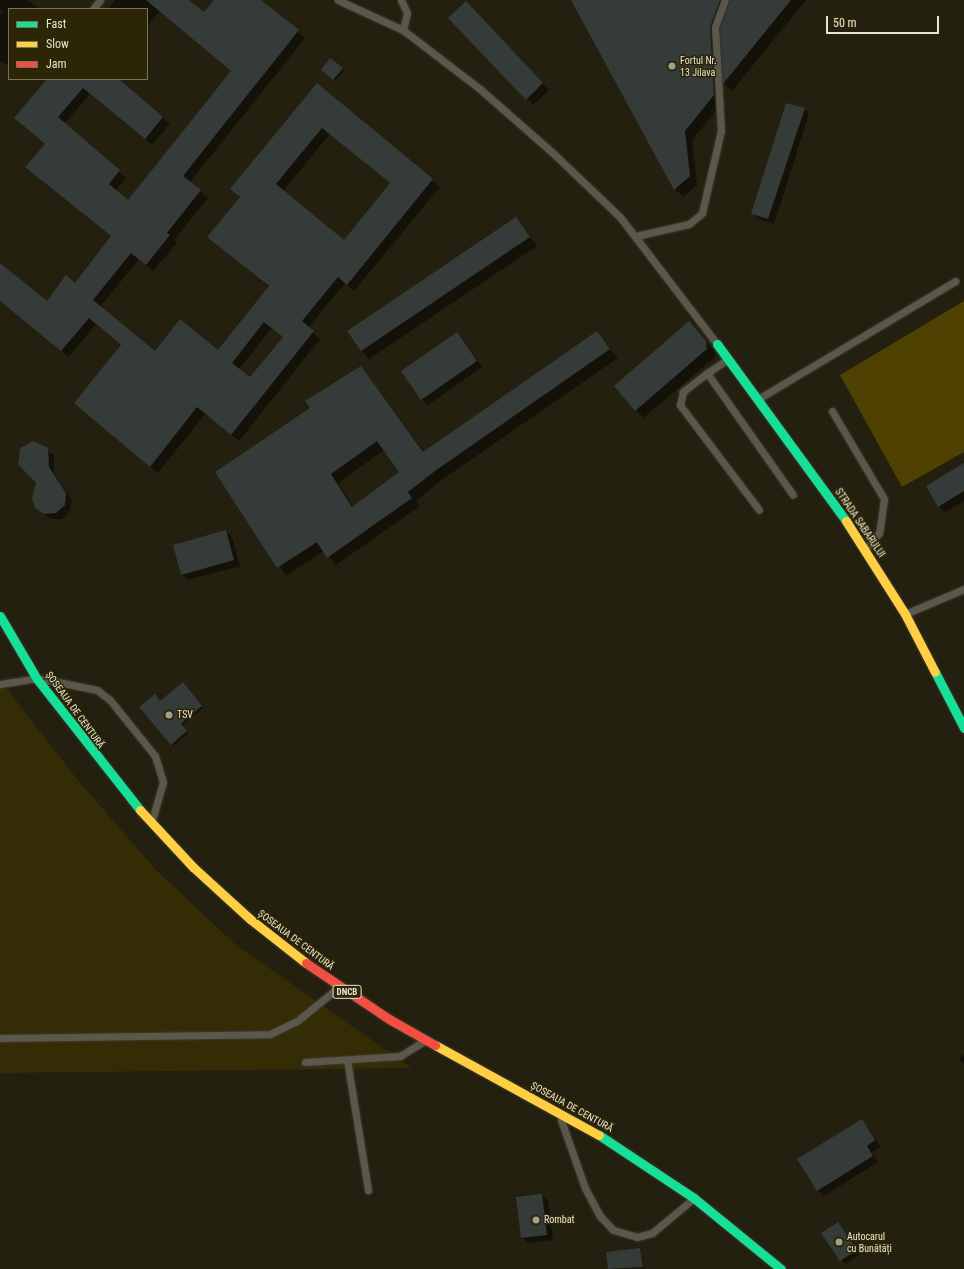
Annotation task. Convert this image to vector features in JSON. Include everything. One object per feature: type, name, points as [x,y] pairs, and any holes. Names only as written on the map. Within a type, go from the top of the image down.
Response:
[{"type":"main road","name":"STRADA SABARULUI","points":[[717,344],[756,400],[866,549],[905,614],[964,728]]},
{"type":"main road","name":"ȘOSEAUA DE CENTURĂ","points":[[0,616],[38,679],[76,733],[151,823],[250,919],[340,987],[426,1040],[556,1109],[622,1148],[694,1198],[781,1269]]},
{"type":"lane","points":[[94,8],[100,0]]},
{"type":"lane","points":[[338,0],[403,30],[480,89],[554,154],[636,236],[717,344]]},
{"type":"lane","points":[[401,0],[407,13],[403,30]]},
{"type":"lane","points":[[636,236],[689,224],[702,213],[721,131],[715,27],[725,0]]},
{"type":"lane","points":[[756,400],[955,281]]},
{"type":"lane","points":[[728,359],[683,392],[680,405],[759,510]]},
{"type":"lane","points":[[707,373],[793,495]]},
{"type":"lane","points":[[832,411],[884,499],[877,539],[866,549]]},
{"type":"lane","points":[[905,614],[964,589]]},
{"type":"lane","points":[[0,684],[38,679],[97,690],[110,700],[155,756],[163,782],[151,823]]},
{"type":"lane","points":[[0,1038],[270,1034],[297,1021],[340,987]]},
{"type":"lane","points":[[305,1062],[400,1056],[426,1040]]},
{"type":"lane","points":[[347,1060],[368,1190]]},
{"type":"lane","points":[[556,1109],[585,1188],[600,1216],[613,1230],[637,1237],[652,1233],[694,1198]]},
{"type":"shaded area","points":[[964,301],[964,452],[902,487],[840,375]]},
{"type":"shaded area","points":[[0,680],[76,778],[156,870],[236,945],[412,1068],[0,1073]]},
{"type":"building","points":[[146,0],[189,0],[204,12],[214,0],[261,0],[299,30],[183,176],[201,190],[167,233],[170,235],[146,265],[131,253],[93,300],[155,351],[180,319],[218,350],[269,286],[207,237],[240,197],[230,189],[317,83],[433,179],[347,285],[338,277],[302,321],[314,331],[231,435],[197,407],[150,467],[74,403],[121,345],[89,318],[61,351],[0,301],[0,263],[47,301],[66,275],[75,283],[111,236],[25,167],[45,144],[14,118],[46,80],[120,80],[163,117],[145,139],[83,88],[58,117],[120,170],[109,184],[128,200],[231,71]],"holes":[[[322,128],[390,183],[344,240],[276,184]],[[264,322],[283,337],[250,377],[232,363]]]},
{"type":"building","name":"Fortul Nr. 13 Jilava","points":[[571,0],[720,0],[710,27],[714,95],[685,131],[690,176],[674,190]]},
{"type":"building","points":[[730,0],[791,0],[723,84],[720,28]]},
{"type":"building","points":[[466,1],[543,83],[526,100],[448,18]]},
{"type":"building","points":[[330,58],[343,68],[333,80],[321,70]]},
{"type":"building","points":[[786,103],[805,108],[768,219],[751,214]]},
{"type":"building","points":[[516,217],[530,237],[361,351],[347,331]]},
{"type":"building","points":[[689,321],[706,341],[707,349],[635,411],[614,386]]},
{"type":"building","points":[[597,331],[610,349],[435,471],[408,492],[412,498],[327,558],[317,542],[277,568],[215,472],[310,408],[305,401],[361,366],[423,452]],"holes":[[[377,441],[399,472],[352,507],[331,474]]]},
{"type":"building","points":[[457,332],[477,361],[421,400],[401,371]]},
{"type":"building","points":[[33,441],[48,448],[49,467],[66,493],[65,505],[56,513],[44,514],[35,508],[32,499],[36,483],[18,464],[20,448]]},
{"type":"building","points":[[964,463],[964,491],[938,507],[926,486]]},
{"type":"building","points":[[226,530],[234,560],[181,575],[173,545]]},
{"type":"building","points":[[183,682],[202,706],[181,724],[187,731],[171,745],[139,707],[155,694],[160,701]]},
{"type":"building","points":[[862,1119],[875,1140],[867,1146],[873,1156],[817,1191],[797,1159]]},
{"type":"building","points":[[542,1194],[547,1235],[521,1238],[516,1197]]},
{"type":"building","name":"Autocarul cu Bunătăți","points":[[838,1222],[857,1250],[840,1261],[821,1233]]},
{"type":"building","points":[[640,1248],[643,1267],[608,1269],[606,1252]]},
{"type":"traffic: fast","points":[[717,344],[846,521]]},
{"type":"traffic: fast","points":[[0,616],[37,679],[140,810]]},
{"type":"traffic: fast","points":[[935,672],[964,728]]},
{"type":"traffic: fast","points":[[599,1135],[694,1198],[781,1269]]},
{"type":"traffic: slow","points":[[846,521],[905,614],[935,672]]},
{"type":"traffic: slow","points":[[140,810],[193,867],[250,919],[306,963]]},
{"type":"traffic: slow","points":[[435,1045],[599,1135]]},
{"type":"traffic: jam","points":[[306,963],[389,1019],[435,1045]]},
{"type":"place","name":"Fortul Nr. 13 Jilava","points":[[672,66]]},
{"type":"place","name":"TSV","points":[[169,715]]},
{"type":"place","name":"Rombat","points":[[536,1220]]},
{"type":"place","name":"Autocarul cu Bunătăți","points":[[839,1242]]}]
